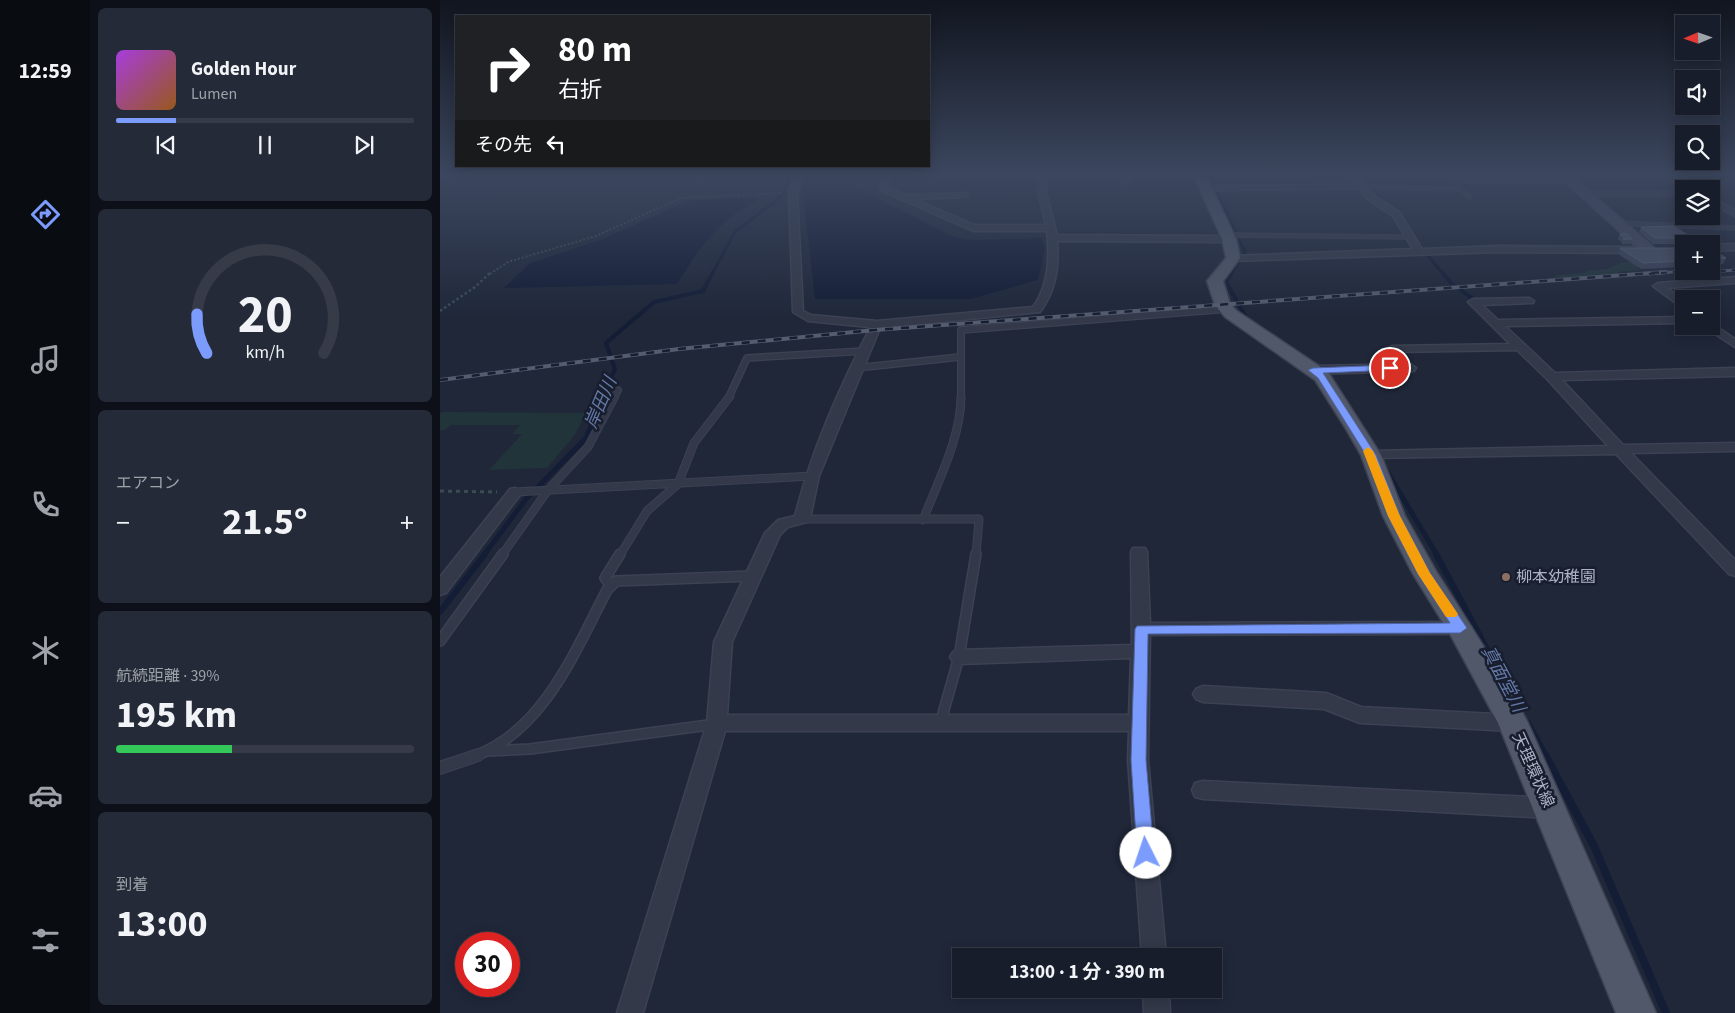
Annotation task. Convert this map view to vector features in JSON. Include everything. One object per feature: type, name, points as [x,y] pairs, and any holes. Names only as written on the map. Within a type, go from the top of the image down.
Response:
[{"type":"main road","points":[[1221,223],[1230,244]]},
{"type":"main road","points":[[1616,223],[1652,250]]},
{"type":"main road","name":"天理環状線","points":[[1230,244],[1215,281],[1223,305],[1249,327],[1322,376],[1371,455],[1394,516],[1425,574],[1460,628],[1498,693],[1513,723],[1636,1013]]},
{"type":"street","points":[[794,223],[798,312],[808,318],[874,326],[1036,310],[1042,304],[1052,277],[1051,233],[1048,223]]},
{"type":"street","points":[[963,223],[973,228],[1230,244],[1419,251],[1553,248],[1652,250]]},
{"type":"street","points":[[1401,223],[1419,251]]},
{"type":"street","points":[[1720,248],[1735,247]]},
{"type":"street","points":[[1675,299],[1658,286],[1735,280]]},
{"type":"street","points":[[1529,301],[1473,302],[1552,377],[1735,570]]},
{"type":"street","points":[[1494,323],[1675,320]]},
{"type":"street","points":[[630,1013],[717,723],[722,642],[773,533],[783,523],[802,519],[812,476],[856,368],[875,330],[874,326]]},
{"type":"street","points":[[1720,333],[1735,344]]},
{"type":"street","points":[[1392,349],[1518,346]]},
{"type":"street","points":[[1313,370],[1410,368]]},
{"type":"street","points":[[1552,377],[1735,372]]},
{"type":"street","points":[[1371,455],[1618,448],[1735,447]]},
{"type":"street","points":[[440,589],[516,492]]},
{"type":"street","points":[[1139,552],[1141,651],[1138,760],[1153,948]]},
{"type":"street","points":[[1141,629],[1460,628]]},
{"type":"street","points":[[959,657],[1141,651]]},
{"type":"street","points":[[1203,694],[1326,701],[1360,715],[1513,723]]},
{"type":"street","points":[[717,723],[1139,723]]},
{"type":"street","points":[[1203,790],[1550,808]]},
{"type":"street","points":[[1156,998],[1157,1013]]},
{"type":"lane","points":[[1623,223],[1735,228]]},
{"type":"lane","points":[[1230,244],[1409,238]]},
{"type":"lane","points":[[923,520],[952,446],[959,414],[961,330],[1228,310]]},
{"type":"lane","points":[[611,586],[605,578],[647,511],[678,484],[694,443],[731,394],[746,358],[864,352]]},
{"type":"lane","points":[[856,368],[960,357]]},
{"type":"lane","points":[[440,641],[548,490],[588,446],[618,390]]},
{"type":"lane","points":[[516,492],[652,483],[678,484],[812,476]]},
{"type":"lane","points":[[802,519],[979,519],[976,561],[959,657],[940,724]]},
{"type":"lane","points":[[440,768],[487,751],[527,723],[556,684],[611,586],[616,581],[752,576]]},
{"type":"lane","points":[[487,751],[530,749],[717,723]]},
{"type":"path","points":[[440,310],[475,287],[497,267],[596,236],[624,223]]},
{"type":"path","points":[[440,491],[516,492]]},
{"type":"shaded area","points":[[1623,262],[1644,262],[1648,266],[1636,267],[1641,270],[1618,272],[1623,275],[1559,280],[1554,276],[1587,272],[1587,270],[1607,269]]},
{"type":"shaded area","points":[[442,412],[586,413],[574,436],[547,468],[489,470],[522,434],[512,434],[520,425],[451,425],[445,430],[440,430],[440,414]]},
{"type":"water","points":[[638,223],[724,223],[703,245],[677,284],[504,288],[530,263],[600,240]]},
{"type":"water","points":[[806,223],[927,223],[954,237],[970,240],[1042,238],[1045,249],[1038,280],[971,299],[815,299]]},
{"type":"building","points":[[1673,226],[1688,235],[1675,235],[1675,238],[1655,238],[1641,227]]},
{"type":"building","points":[[1620,234],[1627,234],[1632,239],[1626,239]]},
{"type":"building","points":[[1620,248],[1675,248],[1675,261],[1643,263]]},
{"type":"waterway","name":"岸田川","points":[[712,274],[735,232],[746,223]]},
{"type":"waterway","name":"真面堂川","points":[[1231,223],[1245,252],[1231,274]]},
{"type":"waterway","points":[[1414,237],[1423,249]]},
{"type":"waterway","points":[[1427,254],[1443,274]]},
{"type":"waterway","name":"岸田川","points":[[603,397],[615,369],[606,343],[654,302],[703,291],[713,272]]},
{"type":"waterway","name":"真面堂川","points":[[1232,272],[1226,282],[1247,319]]},
{"type":"waterway","points":[[1442,272],[1451,283],[1476,301]]},
{"type":"waterway","name":"岸田川","points":[[484,555],[526,499],[586,438],[604,396]]},
{"type":"waterway","name":"真面堂川","points":[[1386,470],[1437,555]]},
{"type":"waterway","name":"岸田川","points":[[440,612],[485,554]]},
{"type":"waterway","name":"真面堂川","points":[[1436,554],[1503,679]]},
{"type":"waterway","name":"真面堂川","points":[[1528,723],[1546,756]]},
{"type":"waterway","name":"真面堂川","points":[[1545,755],[1594,846],[1666,1013]]},
{"type":"railway","points":[[1720,271],[1735,270]]},
{"type":"railway","points":[[440,380],[679,349],[875,330],[1666,272]]},
{"type":"railway","points":[[1649,274],[1675,272]]},
{"type":"slow traffic","points":[[1368,451],[1394,516],[1425,574],[1451,614]]},
{"type":"place","name":"柳本幼稚園","points":[[1506,577]]},
{"type":"route","points":[[1146,853],[1138,760],[1141,629],[1460,628],[1425,574],[1394,516],[1371,455],[1322,376],[1313,370],[1390,368]]}]
